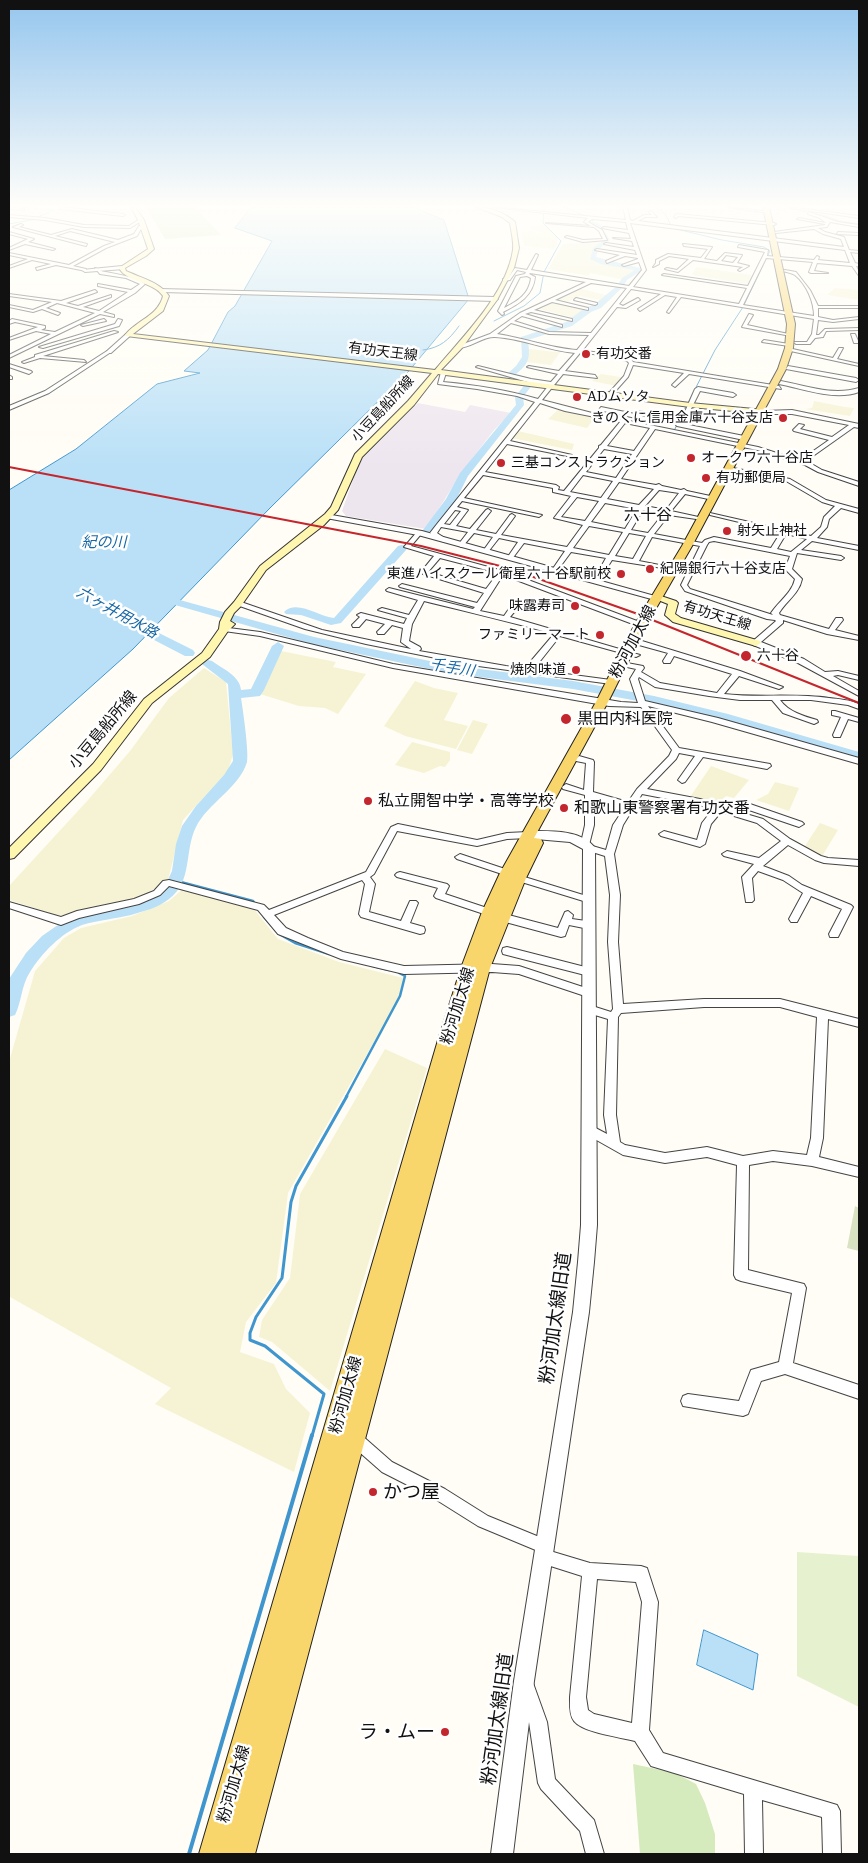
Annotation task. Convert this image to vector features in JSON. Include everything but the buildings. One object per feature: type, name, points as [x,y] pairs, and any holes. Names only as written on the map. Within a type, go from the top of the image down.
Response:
[{"type":"main road","points":[[128,335],[161,310],[166,296],[165,294]]},
{"type":"main road","name":"小豆島船所線","points":[[9,855],[97,767],[148,701],[206,655],[261,569],[274,557],[315,529],[329,516],[335,508],[358,456],[412,403],[460,346],[495,294]]},
{"type":"main road","name":"粉河加太線","points":[[777,385],[792,347],[793,314],[785,294]]},
{"type":"main road","name":"粉河加太線","points":[[214,1854],[446,1040],[513,875],[610,694],[632,662],[642,643],[674,569],[697,544],[701,519],[788,368],[792,347],[793,314],[789,294]]},
{"type":"main road","name":"有功天王線","points":[[128,335],[552,385],[689,405],[762,413]]},
{"type":"main road","name":"粉河加太線","points":[[632,662],[641,624],[697,544],[731,469]]},
{"type":"main road","name":"有功天王線","points":[[661,598],[673,603],[670,615],[678,620],[756,643]]},
{"type":"main road","name":"粉河加太線","points":[[534,835],[566,787],[584,766],[610,694]]},
{"type":"main road","name":"粉河加太線","points":[[240,1854],[353,1436],[476,968]]},
{"type":"street","points":[[9,306],[33,311],[86,294]]},
{"type":"street","points":[[9,358],[101,311],[130,294]]},
{"type":"street","points":[[330,294],[492,299]]},
{"type":"street","points":[[509,294],[501,313],[528,294]]},
{"type":"street","points":[[460,346],[502,330],[510,321],[522,314],[564,294]]},
{"type":"street","points":[[444,540],[433,533],[625,294]]},
{"type":"street","points":[[640,310],[664,294]]},
{"type":"street","points":[[672,294],[793,314],[859,307]]},
{"type":"street","points":[[743,306],[747,294]]},
{"type":"street","points":[[792,347],[808,343],[813,337],[817,312],[811,294]]},
{"type":"street","points":[[9,295],[60,302],[113,314]]},
{"type":"street","points":[[664,308],[670,311],[680,295]]},
{"type":"street","points":[[79,307],[109,296]]},
{"type":"street","points":[[616,305],[624,307],[638,298]]},
{"type":"street","points":[[575,299],[595,304]]},
{"type":"street","points":[[551,300],[586,309]]},
{"type":"street","points":[[572,305],[582,301]]},
{"type":"street","points":[[17,302],[58,314]]},
{"type":"street","points":[[836,303],[859,303]]},
{"type":"street","points":[[9,310],[34,316]]},
{"type":"street","points":[[530,310],[570,320]]},
{"type":"street","points":[[817,312],[859,312]]},
{"type":"street","points":[[817,312],[841,321],[859,318]]},
{"type":"street","points":[[522,314],[560,326]]},
{"type":"street","points":[[751,315],[743,326],[791,335]]},
{"type":"street","points":[[11,321],[20,317]]},
{"type":"street","points":[[65,330],[104,320]]},
{"type":"street","points":[[21,352],[118,326],[120,320]]},
{"type":"street","points":[[10,338],[43,327],[11,321]]},
{"type":"street","points":[[510,321],[546,332],[593,334]]},
{"type":"street","points":[[24,362],[118,330],[110,327]]},
{"type":"street","points":[[525,332],[534,329]]},
{"type":"street","points":[[813,337],[821,336],[825,330],[859,329]]},
{"type":"street","points":[[36,330],[56,334]]},
{"type":"street","points":[[19,331],[27,333]]},
{"type":"street","points":[[9,408],[47,392],[109,352],[128,335]]},
{"type":"street","points":[[492,335],[556,350],[580,349]]},
{"type":"street","points":[[853,335],[856,342],[859,342]]},
{"type":"street","points":[[764,341],[792,347],[852,366],[859,365]]},
{"type":"street","points":[[566,344],[629,360],[631,363],[687,373],[840,394],[859,390]]},
{"type":"street","points":[[820,356],[825,349]]},
{"type":"street","points":[[834,359],[841,349]]},
{"type":"street","points":[[21,352],[38,357],[84,361]]},
{"type":"street","points":[[844,362],[848,354]]},
{"type":"street","points":[[596,416],[626,376],[631,363]]},
{"type":"street","points":[[9,364],[29,372]]},
{"type":"street","points":[[478,367],[552,385]]},
{"type":"street","points":[[529,367],[595,377]]},
{"type":"street","points":[[788,368],[856,380]]},
{"type":"street","points":[[438,372],[440,383],[477,387],[623,422],[744,444]]},
{"type":"street","points":[[675,385],[687,373]]},
{"type":"street","points":[[686,413],[698,389],[734,395]]},
{"type":"street","points":[[601,409],[636,416],[639,413],[677,423],[806,464],[820,471],[859,484]]},
{"type":"street","points":[[762,413],[792,412],[846,422],[856,426]]},
{"type":"street","points":[[846,422],[851,417]]},
{"type":"street","points":[[566,493],[601,447],[623,422]]},
{"type":"street","points":[[801,425],[796,430],[832,439]]},
{"type":"street","points":[[806,464],[811,455],[832,439],[856,426]]},
{"type":"street","points":[[555,570],[602,499],[653,428]]},
{"type":"street","points":[[506,442],[570,456]]},
{"type":"street","points":[[601,447],[636,453]]},
{"type":"street","points":[[731,469],[793,482],[824,501],[859,511]]},
{"type":"street","points":[[481,473],[556,487],[555,491],[642,506],[701,519]]},
{"type":"street","points":[[581,473],[659,486],[713,498]]},
{"type":"street","points":[[596,580],[642,506],[659,486]]},
{"type":"street","points":[[635,561],[650,535],[684,491]]},
{"type":"street","points":[[575,494],[557,518],[697,544],[714,539],[761,550],[841,558]]},
{"type":"street","points":[[460,499],[539,515]]},
{"type":"street","points":[[839,506],[826,518],[824,526],[812,540],[794,553],[788,569],[798,579],[796,591],[778,606],[775,613],[780,621],[756,643],[801,661],[859,694]]},
{"type":"street","points":[[452,527],[465,510],[453,508]]},
{"type":"street","points":[[461,545],[488,511]]},
{"type":"street","points":[[712,514],[785,531],[812,540],[859,548]]},
{"type":"street","points":[[329,516],[444,540],[661,598]]},
{"type":"street","points":[[486,551],[512,516]]},
{"type":"street","points":[[439,525],[674,569]]},
{"type":"street","points":[[772,550],[785,531]]},
{"type":"street","points":[[419,534],[407,547],[505,573],[641,624]]},
{"type":"street","points":[[510,558],[523,540]]},
{"type":"street","points":[[697,544],[684,585],[687,590],[770,617],[777,617],[859,638]]},
{"type":"street","points":[[438,555],[424,572],[425,574],[488,592]]},
{"type":"street","points":[[477,609],[501,573]]},
{"type":"street","points":[[402,586],[559,633],[632,662],[658,685],[740,698],[811,698],[850,703],[859,707]]},
{"type":"street","points":[[389,590],[422,599],[477,609]]},
{"type":"street","points":[[422,599],[406,627],[405,642],[410,646],[442,657]]},
{"type":"street","points":[[506,618],[516,605]]},
{"type":"street","points":[[237,606],[330,634],[442,657],[570,678],[610,694]]},
{"type":"street","points":[[382,610],[410,617]]},
{"type":"street","points":[[356,625],[363,615],[406,627]]},
{"type":"street","points":[[830,632],[839,620]]},
{"type":"street","points":[[381,632],[390,623]]},
{"type":"street","points":[[225,626],[367,661],[640,699],[647,703],[715,720],[859,761]]},
{"type":"street","points":[[534,663],[559,633]]},
{"type":"street","points":[[642,643],[780,687]]},
{"type":"street","points":[[668,661],[672,653]]},
{"type":"street","points":[[632,662],[634,679],[640,699],[676,750],[700,755],[738,759],[767,766]]},
{"type":"street","points":[[720,694],[737,673]]},
{"type":"street","points":[[825,674],[838,673],[859,678]]},
{"type":"street","points":[[775,698],[777,704],[788,713],[814,722]]},
{"type":"street","points":[[835,713],[859,720]]},
{"type":"street","points":[[837,735],[846,716]]},
{"type":"street","points":[[614,1144],[610,1115],[616,1013],[613,942],[615,895],[609,854],[618,825],[630,806],[640,791],[666,765],[676,750]]},
{"type":"street","points":[[682,780],[700,755]]},
{"type":"street","points":[[584,766],[588,794],[588,846]]},
{"type":"street","points":[[566,787],[630,806]]},
{"type":"street","points":[[640,791],[677,797],[741,814],[760,821],[787,841],[818,858],[828,861],[859,864]]},
{"type":"street","points":[[741,814],[747,806],[800,824]]},
{"type":"street","points":[[664,834],[700,844],[707,823],[720,808]]},
{"type":"street","points":[[260,908],[365,877],[369,874],[394,829],[398,827],[477,843],[507,836],[534,835],[581,840],[588,846],[609,854]]},
{"type":"street","points":[[749,900],[747,877],[758,864],[787,841]]},
{"type":"street","name":"粉河加太線旧道","points":[[502,1854],[524,1681],[581,1312],[586,1262],[589,1225],[588,972],[590,900],[588,846]]},
{"type":"street","points":[[733,853],[786,878],[799,887],[848,907],[834,934]]},
{"type":"street","points":[[460,857],[590,900]]},
{"type":"street","points":[[400,875],[444,886],[439,896],[561,933],[567,918],[589,925]]},
{"type":"street","points":[[365,877],[370,884],[364,914],[420,930]]},
{"type":"street","points":[[9,905],[61,921],[77,915],[136,902],[157,893],[166,883],[169,883],[260,908],[282,931],[290,936],[341,955],[404,970],[476,968],[520,970],[616,1013],[704,1003],[780,1003],[859,1023]]},
{"type":"street","points":[[794,919],[809,891]]},
{"type":"street","points":[[404,925],[413,903]]},
{"type":"street","points":[[507,950],[588,972]]},
{"type":"street","points":[[812,1161],[817,1138],[823,1014]]},
{"type":"street","points":[[588,1129],[623,1150],[665,1158],[707,1152],[743,1161],[774,1156],[812,1161],[859,1172]]},
{"type":"street","points":[[743,1161],[741,1275],[799,1288],[785,1367]]},
{"type":"street","points":[[688,1401],[743,1409],[756,1375],[785,1367],[859,1392]]},
{"type":"street","points":[[339,1420],[386,1467],[440,1494],[482,1520],[543,1551],[590,1571],[641,1574],[650,1602],[640,1733],[657,1760],[831,1811],[832,1854]]},
{"type":"street","points":[[590,1571],[578,1697],[580,1715],[591,1722],[640,1733]]},
{"type":"street","points":[[524,1681],[538,1722],[547,1783],[588,1826],[595,1854]]},
{"type":"street","points":[[753,1788],[754,1854]]},
{"type":"shaded area","points":[[566,294],[606,295],[600,300],[580,296],[565,303],[553,300]]},
{"type":"shaded area","points":[[859,294],[859,300],[827,295]]},
{"type":"shaded area","points":[[552,301],[585,310],[575,318],[536,308]]},
{"type":"shaded area","points":[[528,349],[561,351],[551,365],[526,362]]},
{"type":"shaded area","points":[[601,374],[623,378],[617,386],[592,381]]},
{"type":"shaded area","points":[[814,401],[854,408],[850,416],[805,409],[812,408]]},
{"type":"shaded area","points":[[418,403],[465,412],[470,405],[511,413],[494,430],[462,472],[426,529],[346,516],[342,511],[358,466],[363,458]]},
{"type":"shaded area","points":[[559,409],[596,416],[587,428],[548,419]]},
{"type":"shaded area","points":[[518,431],[574,444],[572,450],[511,438]]},
{"type":"shaded area","points":[[281,651],[336,662],[333,667],[366,674],[338,714],[325,708],[299,706],[260,694]]},
{"type":"shaded area","points":[[204,668],[226,682],[233,754],[228,771],[183,820],[168,880],[140,898],[69,915],[56,915],[9,900],[9,886],[130,751],[169,698]]},
{"type":"shaded area","points":[[415,681],[434,688],[458,693],[444,720],[468,726],[456,749],[405,736],[384,726]]},
{"type":"shaded area","points":[[473,720],[488,724],[472,754],[457,750]]},
{"type":"shaded area","points":[[412,742],[450,752],[450,760],[445,767],[440,766],[424,773],[395,765]]},
{"type":"shaded area","points":[[711,766],[749,780],[734,798],[726,796],[719,808],[688,800]]},
{"type":"shaded area","points":[[775,782],[799,788],[789,811],[756,800],[768,794]]},
{"type":"shaded area","points":[[820,823],[838,830],[821,858],[803,849]]},
{"type":"shaded area","points":[[183,889],[253,908],[278,939],[339,962],[403,978],[399,998],[288,1193],[276,1283],[246,1322],[240,1352],[274,1364],[286,1389],[310,1413],[294,1472],[155,1404],[171,1388],[10,1297],[9,1062],[35,971],[64,938],[81,928],[132,916],[169,901]]},
{"type":"shaded area","points":[[385,1049],[427,1068],[330,1391],[272,1342],[259,1337],[262,1320],[290,1278],[300,1194]]},
{"type":"green space","points":[[855,1206],[859,1208],[859,1251],[847,1248]]},
{"type":"green space","points":[[797,1552],[859,1556],[859,1707],[797,1676]]},
{"type":"green space","points":[[633,1764],[675,1773],[696,1784],[705,1803],[715,1834],[715,1854],[640,1854]]},
{"type":"water","name":"紀の川","points":[[242,294],[467,294],[469,299],[408,372],[270,508],[133,649],[9,760],[9,490],[76,449],[157,384],[200,373],[184,371],[208,350],[228,312],[235,306]]},
{"type":"water","points":[[704,1630],[758,1654],[753,1690],[697,1665]]},
{"type":"waterway","points":[[494,321],[524,306],[539,294]]},
{"type":"waterway","points":[[528,381],[510,375],[519,368],[526,357],[524,339],[569,324],[588,310],[598,306],[612,294]]},
{"type":"waterway","points":[[688,403],[715,350],[749,294]]},
{"type":"waterway","points":[[423,350],[444,342],[459,326]]},
{"type":"waterway","points":[[428,530],[451,500],[463,475],[520,405],[519,397],[529,384]]},
{"type":"waterway","points":[[674,431],[686,406]]},
{"type":"waterway","points":[[290,612],[302,612],[325,620],[337,621],[402,548]]},
{"type":"waterway","name":"千手川","points":[[158,597],[312,640],[449,669],[573,685],[654,700],[723,717],[859,756]]},
{"type":"waterway","name":"六ヶ井用水路","points":[[131,623],[189,653]]},
{"type":"waterway","points":[[235,694],[255,693],[258,690],[278,646]]},
{"type":"waterway","name":"六ヶ井用水路","points":[[9,1010],[15,984],[24,966],[39,948],[57,932],[65,926],[90,917],[129,909],[158,899],[171,888],[176,880],[185,835],[189,826],[194,817],[229,779],[240,761],[234,684],[208,664]]},
{"type":"waterway","points":[[177,881],[253,901],[255,904]]},
{"type":"waterway","points":[[264,917],[272,926]]},
{"type":"waterway","points":[[279,934],[295,943],[329,954]]},
{"type":"waterway","points":[[373,966],[389,970]]},
{"type":"waterway","points":[[346,1097],[400,996],[405,976],[399,973]]},
{"type":"waterway","points":[[312,1436],[324,1394],[265,1346],[250,1340],[250,1333],[256,1317],[282,1278],[291,1202],[296,1186],[347,1096]]},
{"type":"waterway","points":[[189,1854],[312,1435]]},
{"type":"railway","points":[[9,467],[421,546],[508,568],[635,613],[859,703]]},
{"type":"place","name":"有功交番","points":[[586,354]]},
{"type":"place","name":"ADムソタ","points":[[577,397]]},
{"type":"place","name":"きのくに信用金庫六十谷支店","points":[[783,418]]},
{"type":"place","name":"オークワ六十谷店","points":[[691,458]]},
{"type":"place","name":"三基コンストラクション","points":[[501,463]]},
{"type":"place","name":"有功郵便局","points":[[706,478]]},
{"type":"place","name":"射矢止神社","points":[[727,531]]},
{"type":"place","name":"紀陽銀行六十谷支店","points":[[650,569]]},
{"type":"place","name":"東進ハイスクール衛星六十谷駅前校","points":[[621,574]]},
{"type":"place","name":"味露寿司","points":[[575,606]]},
{"type":"place","name":"ファミリーマート","points":[[600,635]]},
{"type":"place","name":"六十谷","points":[[746,656]]},
{"type":"place","name":"焼肉味道","points":[[576,670]]},
{"type":"place","name":"黒田内科医院","points":[[566,719]]},
{"type":"place","name":"私立開智中学・高等学校","points":[[368,801]]},
{"type":"place","name":"和歌山東警察署有功交番","points":[[564,808]]},
{"type":"place","name":"かつ屋","points":[[373,1492]]},
{"type":"place","name":"ラ・ムー","points":[[445,1732]]},
{"type":"district","name":"六十谷","points":[[648,515]]}]
